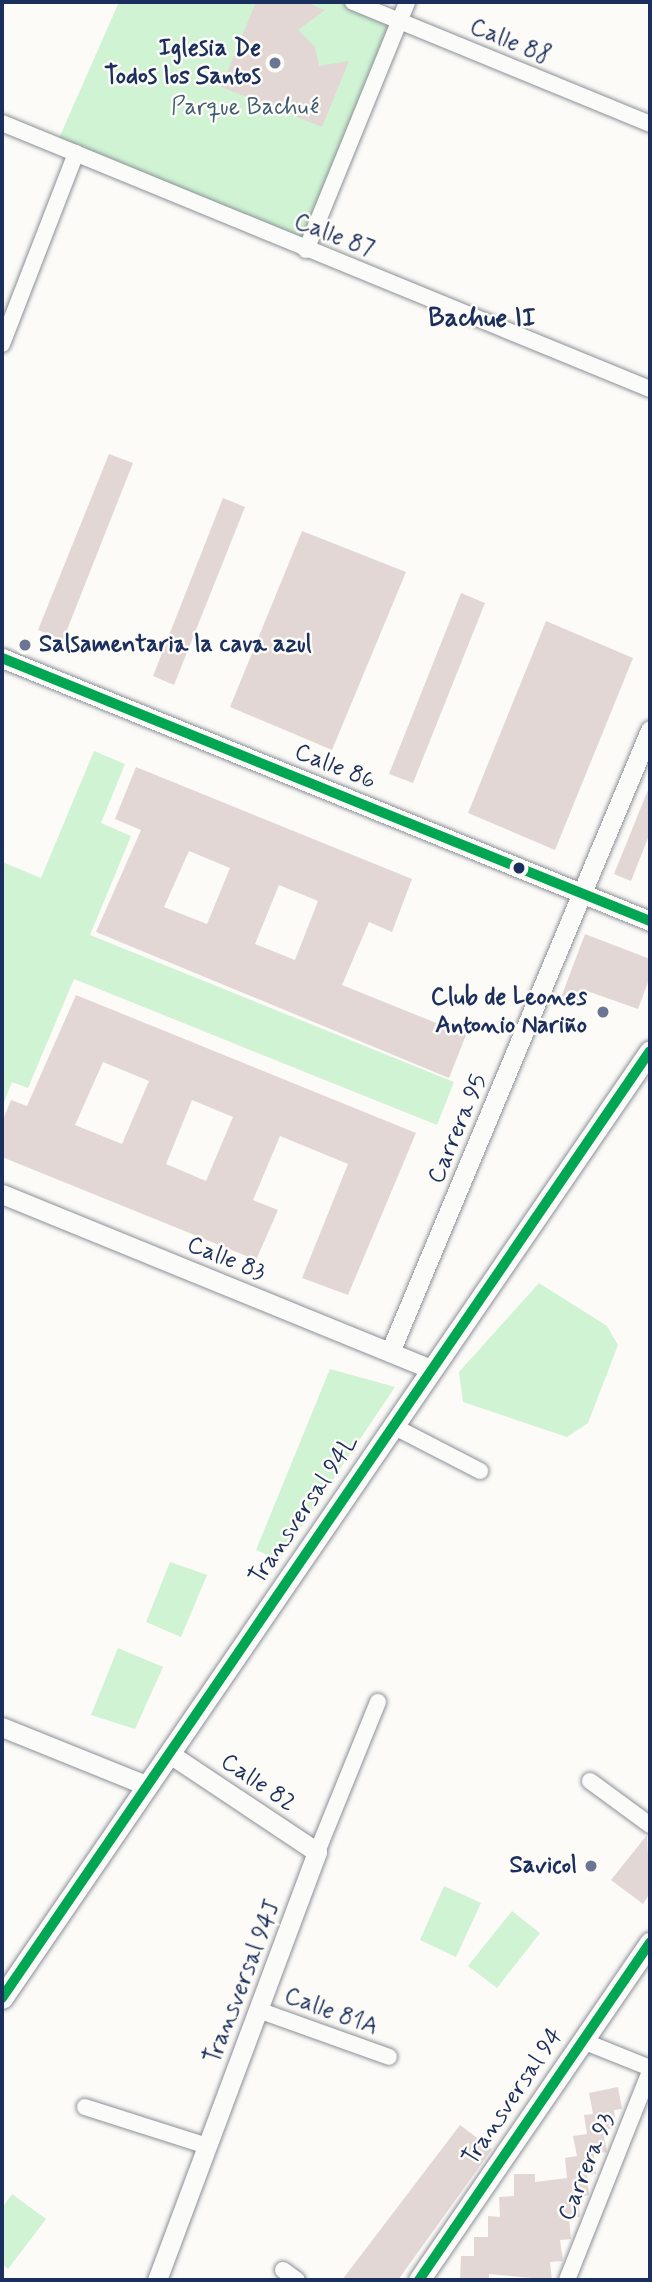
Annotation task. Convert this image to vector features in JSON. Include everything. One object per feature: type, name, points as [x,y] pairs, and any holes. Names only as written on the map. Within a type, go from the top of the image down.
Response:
[{"type":"main road","name":"Transversal 94L","points":[[2,1998],[650,1051]]},
{"type":"main road","name":"Transversal 94","points":[[419,2280],[650,1943]]},
{"type":"street","name":"Calle 88","points":[[354,2],[650,124]]},
{"type":"street","points":[[306,250],[407,2]]},
{"type":"street","name":"Calle 87","points":[[2,123],[650,389]]},
{"type":"street","points":[[2,344],[76,153]]},
{"type":"street","name":"Calle 86","points":[[2,658],[650,921]]},
{"type":"street","name":"Carrera 95","points":[[390,1352],[650,730]]},
{"type":"street","name":"Calle 83","points":[[2,1194],[431,1369]]},
{"type":"street","points":[[393,1426],[480,1471]]},
{"type":"street","name":"Transversal 94J","points":[[157,2280],[317,1852],[378,1702]]},
{"type":"street","points":[[2,1727],[148,1786]]},
{"type":"street","name":"Calle 82","points":[[170,1754],[317,1852]]},
{"type":"street","points":[[590,1781],[650,1825]]},
{"type":"street","name":"Calle 81A","points":[[258,2010],[389,2057]]},
{"type":"street","points":[[583,2041],[650,2069]]},
{"type":"street","name":"Carrera 93","points":[[567,2280],[650,2069]]},
{"type":"street","points":[[85,2107],[207,2146]]},
{"type":"street","points":[[283,2270],[297,2280]]},
{"type":"green space","name":"Parque Bachué","points":[[119,2],[349,2],[399,22],[305,247],[56,145]]},
{"type":"green space","points":[[94,751],[125,764],[101,823],[131,836],[90,935],[454,1082],[437,1125],[74,979],[28,1088],[12,1082],[2,1107],[2,862],[41,878]]},
{"type":"green space","points":[[539,1283],[607,1326],[618,1345],[588,1423],[567,1437],[463,1402],[459,1372]]},
{"type":"green space","points":[[330,1369],[395,1387],[279,1560],[256,1550]]},
{"type":"green space","points":[[170,1562],[207,1575],[181,1637],[146,1622]]},
{"type":"green space","points":[[118,1648],[163,1667],[135,1729],[91,1715]]},
{"type":"green space","points":[[444,1886],[481,1903],[456,1957],[420,1940]]},
{"type":"green space","points":[[512,1911],[540,1933],[497,1988],[468,1966]]},
{"type":"green space","points":[[12,2194],[46,2219],[8,2269],[2,2264],[2,2208]]},
{"type":"building","name":"Iglesia De Todos los Santos","points":[[256,2],[305,2],[325,10],[298,30],[315,47],[319,66],[349,61],[322,127],[221,87]]},
{"type":"building","points":[[109,454],[133,463],[63,640],[38,630]]},
{"type":"building","points":[[223,498],[245,507],[174,685],[153,676]]},
{"type":"building","points":[[302,531],[406,572],[332,750],[230,707]]},
{"type":"building","points":[[461,593],[485,603],[413,783],[389,774]]},
{"type":"building","points":[[546,621],[633,658],[555,850],[468,813]]},
{"type":"building","points":[[136,767],[412,879],[392,932],[369,922],[342,985],[466,1035],[449,1078],[96,932],[141,830],[115,819]],"holes":[[[189,851],[230,868],[207,924],[164,907]],[[279,885],[318,901],[295,960],[255,944]]]},
{"type":"building","points":[[650,785],[650,833],[631,881],[614,874]]},
{"type":"building","points":[[585,934],[650,959],[650,977],[638,1009],[587,991],[581,1008],[560,1000]]},
{"type":"building","points":[[76,995],[416,1133],[348,1295],[302,1278],[348,1164],[280,1136],[253,1200],[278,1210],[256,1260],[2,1157],[2,1122],[11,1100],[27,1106]],"holes":[[[103,1062],[149,1081],[122,1144],[75,1125]],[[192,1100],[233,1117],[206,1181],[166,1164]]]},
{"type":"building","points":[[647,1835],[650,1893],[643,1904],[611,1880]]},
{"type":"building","points":[[618,2087],[622,2109],[614,2110],[616,2127],[603,2131],[607,2152],[594,2154],[596,2174],[587,2175],[589,2195],[578,2197],[580,2217],[569,2218],[571,2239],[560,2240],[563,2261],[550,2262],[552,2280],[489,2274],[489,2280],[460,2280],[461,2256],[474,2256],[474,2237],[488,2237],[488,2216],[500,2217],[499,2197],[514,2196],[514,2174],[535,2174],[535,2182],[567,2178],[565,2158],[577,2156],[573,2136],[587,2134],[584,2115],[593,2114],[589,2093]]},
{"type":"building","points":[[460,2125],[492,2149],[398,2280],[342,2280]]},
{"type":"transit line","points":[[2,658],[650,921]]},
{"type":"transit line","points":[[2,1998],[650,1051]]},
{"type":"transit line","points":[[419,2280],[650,1943]]},
{"type":"place","name":"Iglesia De Todos los Santos","points":[[275,63]]},
{"type":"place","name":"Salsamentaria la cava azul","points":[[25,645]]},
{"type":"place","name":"Club de Leones Antonio Nariño","points":[[603,1012]]},
{"type":"place","name":"Savicol","points":[[591,1866]]},
{"type":"district","name":"Bachue II","points":[[482,320]]}]
